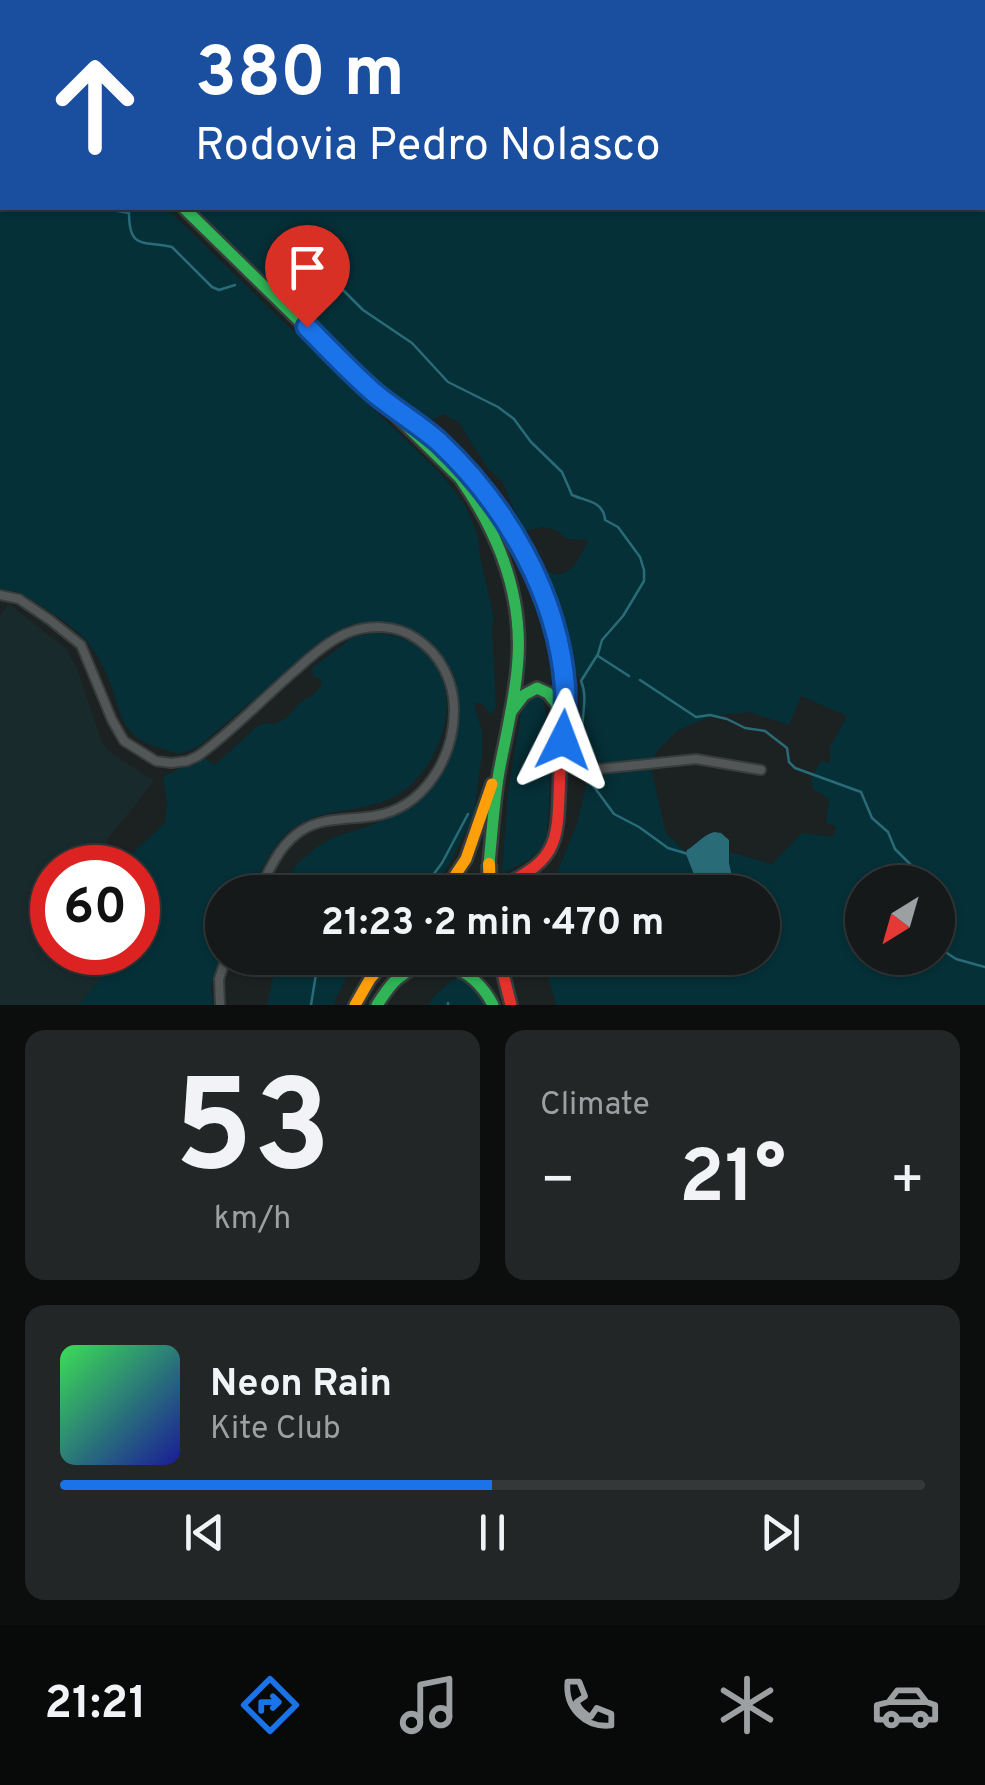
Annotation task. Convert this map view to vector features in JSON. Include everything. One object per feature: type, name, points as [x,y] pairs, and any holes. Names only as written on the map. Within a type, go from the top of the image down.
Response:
[{"type":"main road","points":[[186,210],[460,478],[500,547],[515,609],[518,654],[512,712],[501,758],[466,859],[455,875]]},
{"type":"main road","points":[[376,394],[436,440],[461,465],[517,538],[558,638],[566,691],[558,830],[541,864],[521,875]]},
{"type":"main road","points":[[512,712],[524,695],[537,688],[548,692],[565,715]]},
{"type":"main road","points":[[489,875],[501,758]]},
{"type":"main road","points":[[377,1005],[400,976],[422,965],[438,964],[470,974],[480,982],[493,1005]]},
{"type":"main road","points":[[356,1004],[373,975]]},
{"type":"main road","points":[[503,975],[511,1005]]},
{"type":"street","points":[[0,594],[50,620],[81,645],[124,742],[156,761],[171,763],[198,756],[310,658],[350,632],[378,627],[400,630],[417,639],[438,659],[454,696],[454,722],[448,753],[432,780],[412,799],[384,814],[317,822],[300,831],[280,850],[267,875]]},
{"type":"street","points":[[707,760],[720,756]]},
{"type":"street","points":[[560,766],[599,769],[707,760],[760,770]]},
{"type":"street","points":[[220,1005],[221,975]]},
{"type":"shaded area","points":[[0,210],[168,210],[442,475],[465,505],[477,532],[494,618],[496,707],[491,715],[481,703],[474,703],[482,732],[482,754],[474,815],[443,875],[289,875],[299,862],[334,837],[403,810],[439,772],[454,736],[458,702],[453,673],[435,649],[409,630],[379,622],[349,625],[329,636],[198,747],[179,754],[135,736],[121,716],[93,649],[56,616],[12,591],[0,591]]},
{"type":"shaded area","points":[[194,210],[985,210],[985,1005],[556,1005],[548,975],[780,975],[780,875],[732,875],[730,852],[772,864],[802,833],[833,837],[836,826],[826,823],[829,799],[813,789],[811,778],[821,761],[830,763],[830,747],[847,716],[801,696],[789,725],[749,712],[711,716],[677,731],[656,752],[651,769],[666,833],[687,853],[695,875],[556,875],[577,824],[593,758],[579,714],[581,680],[561,655],[542,572],[565,573],[588,540],[566,539],[556,530],[543,527],[523,531],[502,481],[488,469],[459,423],[444,414],[422,424]]},
{"type":"shaded area","points":[[9,604],[66,649],[76,666],[102,743],[154,781],[107,845],[30,845],[30,975],[104,975],[79,1005],[0,1005],[0,615]]},
{"type":"shaded area","points":[[376,633],[399,637],[421,649],[436,666],[444,686],[446,707],[443,730],[423,771],[393,797],[319,816],[292,829],[279,842],[260,875],[205,875],[205,975],[215,975],[211,986],[213,1005],[79,1005],[104,975],[160,975],[160,845],[141,845],[165,823],[163,777],[203,757],[215,765],[256,727],[287,718],[321,686],[322,681],[313,676],[312,668],[353,637]]},
{"type":"shaded area","points":[[536,694],[542,699],[548,725],[547,830],[538,851],[502,874],[508,792],[523,701]]},
{"type":"shaded area","points":[[721,833],[729,840],[732,875],[694,875],[687,850],[707,835]]},
{"type":"shaded area","points":[[273,975],[348,975],[333,1005],[267,1005]]},
{"type":"shaded area","points":[[468,975],[491,1005],[428,1005],[455,978]]},
{"type":"waterway","points":[[112,210],[129,213],[136,239],[172,247],[212,287],[219,290],[235,285]]},
{"type":"waterway","points":[[269,272],[300,261],[315,268],[363,310],[412,343],[448,382],[514,419],[562,472],[572,495],[598,505],[605,520],[618,527],[640,557],[644,581],[623,616],[602,640],[581,681],[583,736],[588,754]]},
{"type":"waterway","points":[[598,656],[629,676]]},
{"type":"waterway","points":[[640,680],[696,717],[710,715],[765,731],[787,748],[789,762],[795,768],[861,792],[872,818],[888,832],[895,849],[911,865]]},
{"type":"waterway","points":[[589,780],[614,814],[668,848],[688,854]]},
{"type":"waterway","points":[[433,875],[468,814]]},
{"type":"waterway","points":[[955,958],[985,967]]},
{"type":"waterway","points":[[311,1005],[316,975]]},
{"type":"traffic: fast","points":[[186,210],[460,478],[496,541],[516,609],[518,658],[497,783],[489,864]]},
{"type":"traffic: fast","points":[[511,712],[524,695],[537,688],[548,693],[565,715]]},
{"type":"traffic: fast","points":[[377,1005],[397,979],[411,970],[438,964],[475,981],[493,1005]]},
{"type":"traffic: slow","points":[[455,875],[466,859],[492,784]]},
{"type":"traffic: slow","points":[[489,864],[489,875]]},
{"type":"traffic: slow","points":[[355,1005],[373,975]]},
{"type":"traffic: jam","points":[[395,408],[432,436],[486,493],[525,554],[552,621],[565,692],[556,831],[544,858],[521,875]]},
{"type":"traffic: jam","points":[[503,975],[511,1005]]},
{"type":"route","points":[[307,327],[376,394],[436,440],[461,465],[517,538],[558,638],[566,691],[563,740]]}]
